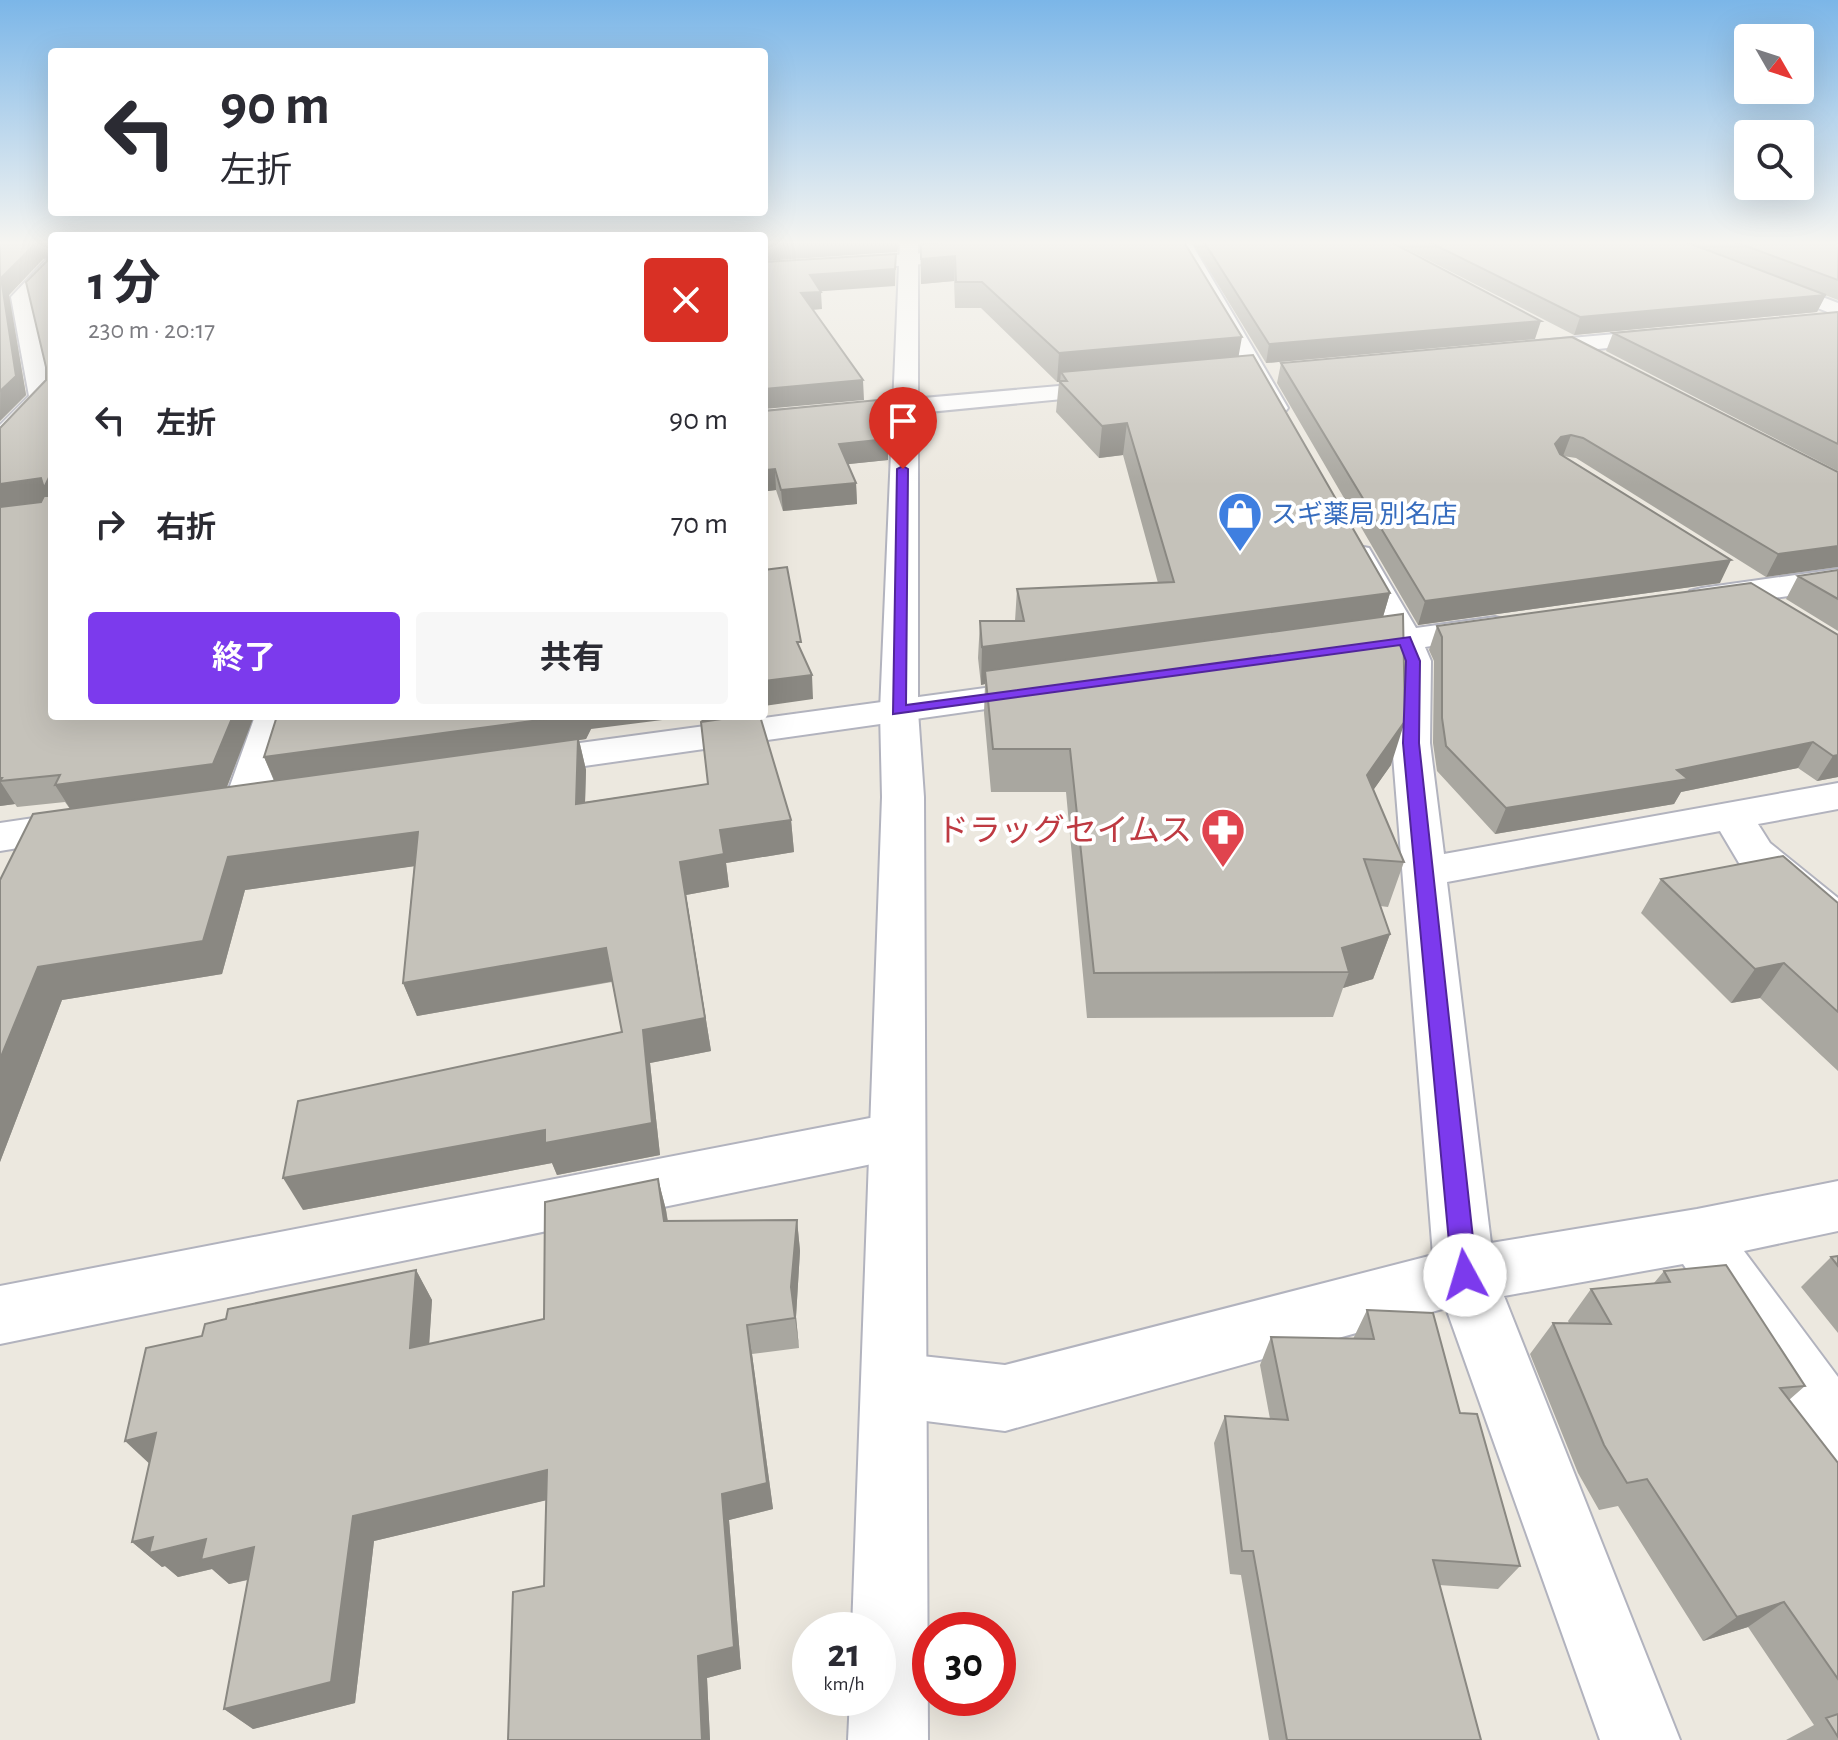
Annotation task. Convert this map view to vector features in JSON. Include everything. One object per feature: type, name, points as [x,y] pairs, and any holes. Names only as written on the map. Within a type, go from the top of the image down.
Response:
[{"type":"street","points":[[0,440],[41,406],[42,397],[19,323]]},
{"type":"street","points":[[888,1740],[903,797],[899,711],[907,323]]},
{"type":"street","points":[[1227,323],[1287,429]]},
{"type":"street","points":[[1541,331],[1611,367]]},
{"type":"street","points":[[1506,351],[1695,334]]},
{"type":"street","points":[[1225,377],[1287,371]]},
{"type":"street","points":[[768,420],[1133,386]]},
{"type":"street","points":[[0,414],[41,406]]},
{"type":"street","points":[[1349,538],[1405,640],[1413,661],[1411,743],[1465,1275],[1640,1740]]},
{"type":"street","points":[[1720,565],[1786,617]]},
{"type":"street","points":[[1669,603],[1838,579]]},
{"type":"street","points":[[1310,653],[1529,622]]},
{"type":"street","points":[[479,768],[1073,687]]},
{"type":"street","points":[[272,720],[230,802],[292,794]]},
{"type":"street","points":[[1423,872],[1838,796]]},
{"type":"street","points":[[1732,816],[1754,853],[1838,922]]},
{"type":"street","points":[[0,837],[123,819]]},
{"type":"street","points":[[0,1315],[896,1136]]},
{"type":"street","points":[[894,1385],[1005,1398],[1465,1275],[1697,1235],[1838,1206]]},
{"type":"street","points":[[1697,1235],[1838,1432]]},
{"type":"building","points":[[0,323],[8,323],[16,376],[0,391]]},
{"type":"building","points":[[36,323],[48,323],[48,480],[44,488],[41,478],[0,484],[0,428],[46,380]]},
{"type":"building","points":[[768,323],[823,323],[863,380],[768,389]]},
{"type":"building","points":[[1027,323],[1234,323],[1242,337],[1059,353]]},
{"type":"building","points":[[1256,323],[1515,323],[1269,344]]},
{"type":"building","points":[[1718,323],[1838,323],[1838,444],[1613,333]]},
{"type":"building","points":[[1572,337],[1838,472],[1838,546],[1778,554],[1583,438],[1571,435],[1561,437],[1555,444],[1560,454],[1731,560],[1425,601],[1281,363]]},
{"type":"building","points":[[1253,355],[1390,593],[982,647],[980,621],[1024,621],[1017,589],[1174,582],[1127,423],[1102,426],[1059,381],[1067,381],[1061,372]]},
{"type":"building","points":[[878,400],[888,415],[887,439],[839,444],[856,483],[781,490],[775,469],[768,470],[768,411]]},
{"type":"building","points":[[44,496],[48,496],[48,720],[231,720],[213,764],[55,785],[60,775],[0,781],[0,507],[41,502]]},
{"type":"building","points":[[787,567],[801,642],[797,642],[812,675],[768,680],[768,569]]},
{"type":"building","points":[[1838,570],[1838,599],[1798,576]]},
{"type":"building","points":[[1751,583],[1838,635],[1838,755],[1833,756],[1813,742],[1677,770],[1688,779],[1506,808],[1446,746],[1442,718],[1442,637],[1437,626]]},
{"type":"building","points":[[1403,614],[1405,721],[1367,775],[1404,862],[1364,859],[1390,934],[1342,948],[1349,972],[1094,973],[1070,749],[993,749],[985,671]]},
{"type":"building","points":[[276,720],[539,720],[264,757]]},
{"type":"building","points":[[761,720],[791,820],[720,830],[724,854],[680,862],[705,1018],[643,1030],[652,1123],[545,1143],[545,1130],[283,1178],[298,1101],[622,1032],[606,948],[403,983],[418,832],[228,857],[203,941],[38,967],[0,1059],[0,880],[33,814],[578,739],[576,804],[708,784],[701,722]]},
{"type":"building","points":[[1783,856],[1838,903],[1838,1012],[1784,963],[1755,969],[1661,879]]},
{"type":"building","points":[[658,1179],[664,1221],[797,1220],[791,1287],[795,1318],[747,1325],[767,1483],[722,1494],[734,1647],[698,1656],[702,1740],[508,1740],[513,1592],[544,1586],[547,1470],[353,1516],[331,1682],[224,1709],[254,1547],[201,1560],[206,1539],[149,1553],[153,1537],[132,1542],[156,1433],[125,1441],[146,1348],[202,1336],[205,1324],[226,1319],[228,1309],[416,1270],[410,1348],[544,1319],[545,1202]]},
{"type":"building","points":[[1726,1265],[1805,1386],[1780,1388],[1838,1463],[1838,1679],[1784,1602],[1737,1617],[1647,1479],[1627,1483],[1604,1445],[1553,1323],[1611,1324],[1591,1289],[1670,1282],[1664,1271]]},
{"type":"building","points":[[1367,1310],[1433,1313],[1460,1413],[1477,1414],[1520,1566],[1433,1560],[1481,1740],[1287,1740],[1253,1551],[1242,1551],[1225,1416],[1288,1420],[1271,1337],[1374,1339]]},
{"type":"building","points":[[1838,1714],[1838,1737],[1826,1718]]},
{"type":"place","name":"スギ薬局 別名店","points":[[1240,553]]},
{"type":"place","name":"ドラッグセイムス","points":[[1223,869]]},
{"type":"route","points":[[903,469],[899,711],[1405,640],[1413,661],[1411,743],[1465,1275]]}]
